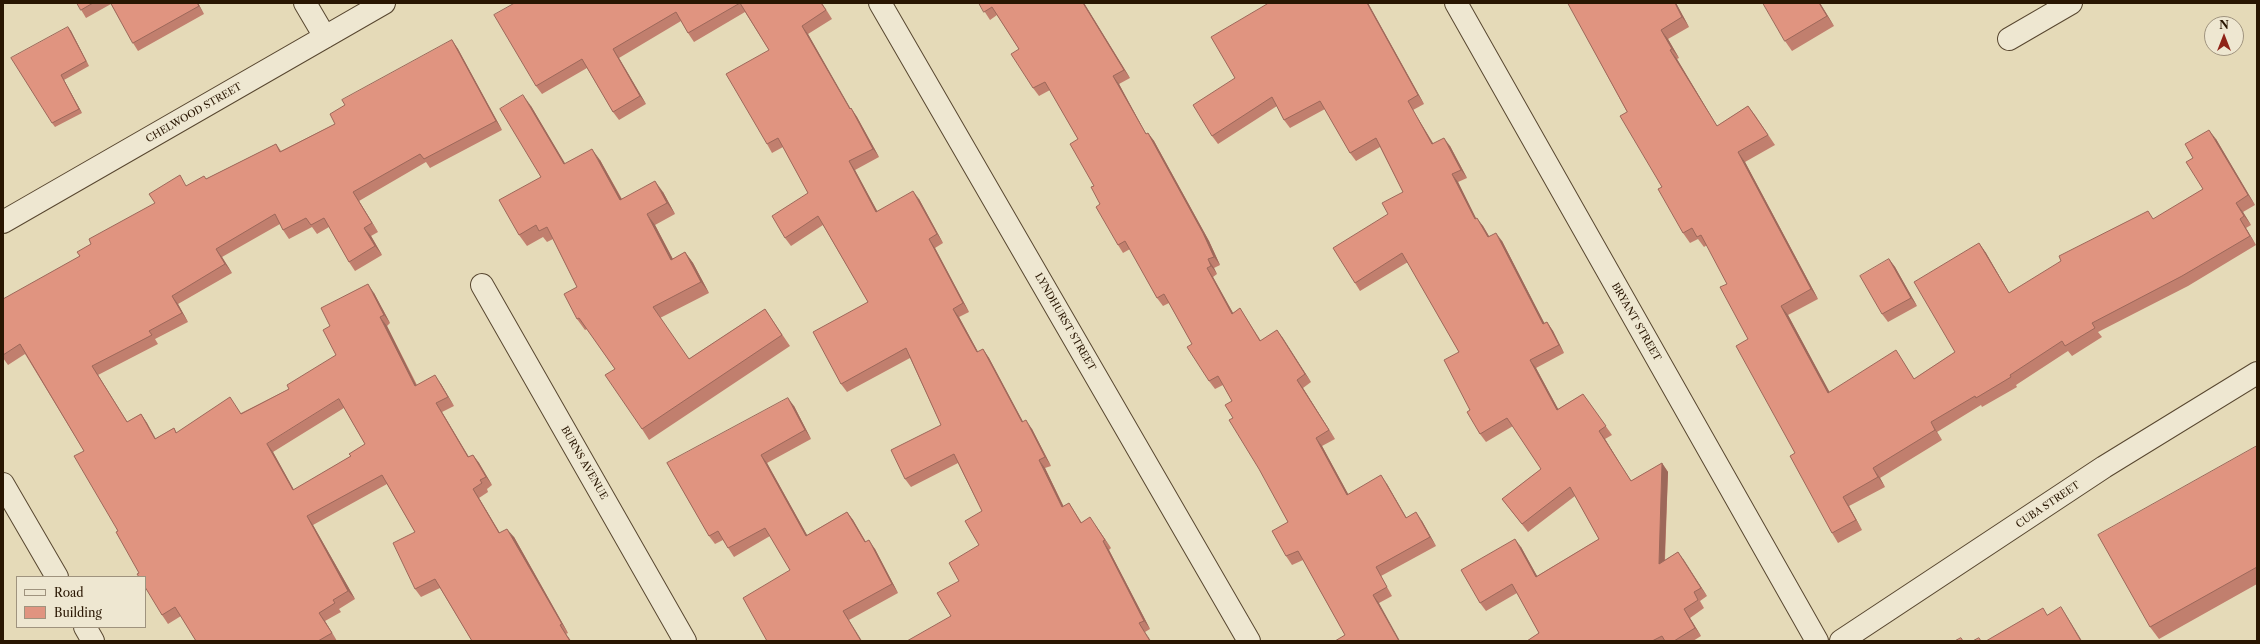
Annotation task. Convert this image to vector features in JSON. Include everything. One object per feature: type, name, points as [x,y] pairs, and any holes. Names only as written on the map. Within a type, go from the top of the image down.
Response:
[{"type":"street","points":[[304,3],[325,38]]},
{"type":"street","name":"CHELWOOD STREET","points":[[3,222],[384,3]]},
{"type":"street","name":"LYNDHURST STREET","points":[[880,3],[1250,641]]},
{"type":"street","name":"BRYANT STREET","points":[[1456,3],[1817,641]]},
{"type":"street","points":[[2009,39],[2071,3]]},
{"type":"street","name":"BURNS AVENUE","points":[[482,285],[685,641]]},
{"type":"street","name":"CUBA STREET","points":[[1841,641],[2104,467],[2257,373]]},
{"type":"street","points":[[3,484],[55,576]]},
{"type":"street","points":[[86,628],[94,641]]},
{"type":"building","points":[[77,3],[93,3],[81,10]]},
{"type":"building","points":[[111,3],[197,3],[199,6],[133,43]]},
{"type":"building","points":[[515,3],[740,3],[688,33],[676,12],[613,49],[640,96],[613,112],[582,59],[536,86],[494,15]]},
{"type":"building","points":[[740,3],[821,3],[826,10],[802,26],[850,109],[851,108],[873,149],[849,161],[876,212],[913,191],[937,234],[929,239],[963,303],[953,309],[977,352],[983,349],[1022,422],[1026,420],[1045,457],[1039,460],[1062,507],[1069,503],[1081,523],[1090,517],[1105,540],[1103,541],[1144,621],[1139,623],[1150,641],[907,641],[951,616],[937,593],[959,581],[949,563],[979,545],[965,521],[982,511],[954,454],[905,479],[891,450],[941,425],[906,348],[841,384],[813,332],[868,302],[818,216],[785,238],[772,216],[808,193],[778,138],[767,144],[726,74],[769,50]]},
{"type":"building","points":[[979,3],[1083,3],[1124,70],[1113,76],[1146,134],[1148,133],[1203,233],[1214,257],[1208,259],[1211,266],[1207,268],[1232,314],[1240,308],[1260,341],[1277,330],[1305,374],[1297,380],[1329,430],[1316,438],[1347,495],[1381,475],[1406,518],[1416,512],[1430,537],[1376,567],[1387,587],[1373,595],[1399,641],[1335,641],[1345,635],[1298,551],[1286,556],[1272,531],[1288,522],[1259,469],[1229,420],[1233,418],[1225,405],[1232,401],[1218,376],[1209,381],[1187,347],[1192,344],[1164,294],[1157,298],[1125,241],[1118,245],[1096,207],[1100,204],[1091,187],[1094,186],[1070,144],[1078,139],[1045,82],[1033,88],[1011,54],[1019,49],[992,7],[984,12]]},
{"type":"building","points":[[1267,3],[1367,3],[1418,95],[1408,101],[1432,144],[1444,138],[1461,170],[1452,174],[1475,219],[1477,218],[1488,237],[1496,233],[1543,324],[1547,322],[1559,345],[1530,360],[1557,410],[1583,394],[1606,426],[1599,431],[1631,481],[1662,463],[1659,564],[1678,552],[1701,588],[1694,592],[1698,600],[1684,609],[1695,628],[1674,641],[1665,641],[1662,636],[1652,641],[1527,641],[1539,633],[1512,584],[1480,603],[1461,570],[1515,539],[1536,577],[1599,539],[1570,487],[1522,524],[1502,499],[1541,469],[1507,418],[1480,434],[1467,412],[1470,410],[1444,360],[1459,352],[1402,253],[1355,283],[1333,248],[1388,214],[1382,203],[1403,192],[1376,138],[1350,153],[1320,101],[1284,120],[1272,97],[1212,136],[1193,105],[1235,78],[1211,37]]},
{"type":"building","points":[[1568,3],[1675,3],[1682,17],[1661,30],[1672,49],[1670,50],[1717,126],[1748,106],[1768,135],[1738,152],[1811,289],[1781,306],[1828,393],[1896,350],[1914,379],[1955,352],[1914,282],[1979,243],[2009,293],[2061,261],[2059,256],[2148,211],[2153,219],[2203,189],[2186,162],[2193,158],[2185,144],[2209,130],[2248,195],[2236,203],[2244,216],[2240,219],[2250,236],[2182,276],[2092,323],[2095,328],[2065,346],[2062,341],[2010,375],[2011,377],[1931,422],[1935,430],[1873,468],[1878,477],[1843,497],[1856,520],[1832,533],[1790,456],[1795,453],[1736,346],[1748,339],[1720,287],[1727,284],[1701,235],[1697,237],[1692,228],[1683,233],[1658,189],[1662,187],[1620,116],[1627,112]]},
{"type":"building","points":[[1763,3],[1819,3],[1827,16],[1785,41]]},
{"type":"building","points":[[68,27],[86,61],[61,75],[79,109],[52,123],[11,58]]},
{"type":"building","points":[[452,40],[496,121],[424,159],[420,154],[353,192],[372,223],[364,228],[375,246],[349,262],[324,218],[311,225],[306,218],[283,230],[275,214],[216,249],[225,264],[172,296],[182,313],[149,331],[152,335],[92,366],[127,422],[141,414],[155,439],[174,428],[176,433],[230,397],[241,414],[289,389],[287,385],[336,355],[323,330],[330,326],[321,308],[368,284],[384,315],[380,317],[415,386],[435,375],[448,397],[436,403],[468,457],[473,455],[486,477],[480,480],[482,483],[473,489],[499,533],[507,529],[562,624],[560,625],[570,641],[472,641],[435,579],[415,589],[393,543],[415,532],[382,475],[307,516],[348,591],[333,600],[335,603],[319,613],[332,633],[318,641],[196,641],[175,607],[162,615],[146,589],[146,576],[138,576],[137,574],[139,573],[116,532],[118,531],[74,456],[84,451],[20,344],[3,355],[3,299],[80,256],[77,252],[91,244],[89,239],[155,203],[149,194],[180,175],[186,186],[204,176],[206,179],[276,144],[280,152],[335,124],[330,114],[345,105],[342,100]],"holes":[[[339,399],[365,444],[349,454],[351,456],[293,490],[267,444]]]},
{"type":"building","points":[[523,95],[564,164],[592,149],[620,200],[655,181],[667,203],[647,214],[671,260],[685,252],[701,282],[653,307],[689,359],[765,309],[782,335],[642,429],[605,375],[615,369],[579,318],[577,319],[564,294],[577,287],[547,227],[539,231],[536,225],[519,235],[499,200],[541,177],[500,109]]},
{"type":"building","points":[[1889,259],[1911,298],[1882,314],[1860,276]]},
{"type":"building","points":[[788,398],[805,430],[761,455],[806,536],[847,512],[865,542],[869,540],[892,584],[843,611],[861,641],[767,641],[743,598],[790,570],[765,528],[728,548],[718,531],[709,536],[667,463]]},
{"type":"building","points":[[2257,446],[2257,567],[2150,627],[2098,535]]},
{"type":"building","points":[[2061,607],[2081,641],[1986,641],[2043,608],[2047,615]]},
{"type":"building","points":[[1961,638],[1963,641],[1955,641]]},
{"type":"building","points":[[1979,638],[1981,641],[1973,641]]}]
